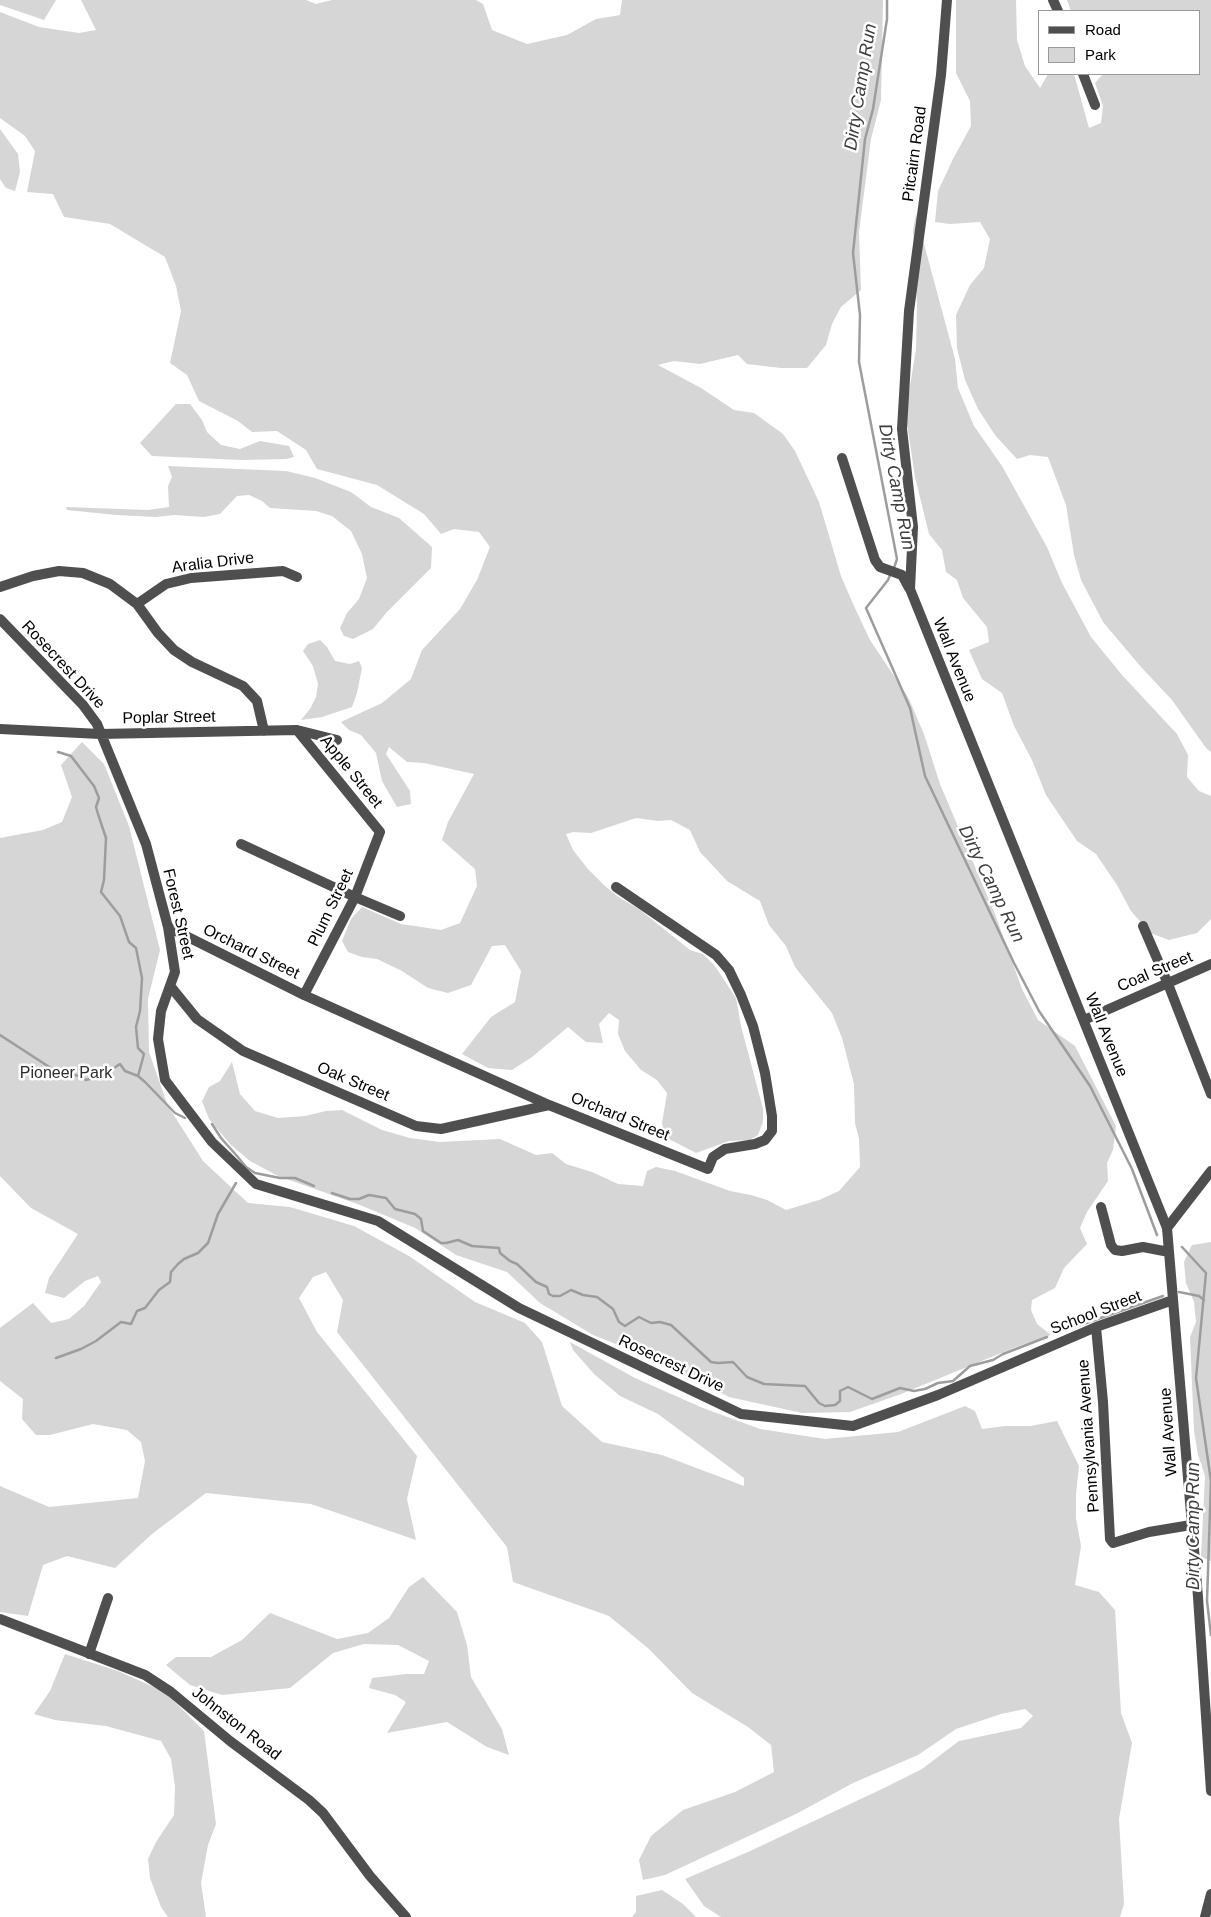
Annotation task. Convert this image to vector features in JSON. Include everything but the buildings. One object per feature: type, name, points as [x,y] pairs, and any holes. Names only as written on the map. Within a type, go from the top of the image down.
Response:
[{"type":"street","name":"Pitcairn Road","points":[[909,311],[940,75],[947,0]]},
{"type":"street","points":[[1083,75],[1095,105]]},
{"type":"street","name":"Wall Avenue","points":[[909,311],[902,429],[913,527],[910,589],[1167,1228],[1198,1597],[1211,1791]]},
{"type":"street","points":[[842,458],[875,560],[880,567],[902,575],[910,589]]},
{"type":"street","points":[[0,587],[32,576],[59,571],[83,573],[110,584],[137,604],[158,633],[174,650],[192,662],[243,686],[258,701],[264,731]]},
{"type":"street","name":"Aralia Drive","points":[[137,604],[166,584],[191,578],[283,571],[297,577]]},
{"type":"street","name":"Rosecrest Drive","points":[[0,619],[83,705],[97,724],[100,734]]},
{"type":"street","name":"Poplar Street","points":[[0,729],[100,734],[298,730],[337,740]]},
{"type":"street","name":"Apple Street","points":[[298,730],[380,832]]},
{"type":"street","name":"Forest Street","points":[[100,734],[146,844],[168,927],[176,972],[161,1011],[158,1039],[165,1080],[212,1142],[256,1184],[321,1202]]},
{"type":"street","name":"Plum Street","points":[[304,995],[354,897],[380,832]]},
{"type":"street","points":[[241,844],[354,897],[400,916]]},
{"type":"street","name":"Orchard Street","points":[[168,927],[304,995],[549,1105],[708,1169],[714,1157],[725,1149],[755,1144],[765,1140],[772,1131],[772,1116],[765,1073],[752,1026],[730,970],[716,955],[616,887]]},
{"type":"street","points":[[1143,926],[1211,1094]]},
{"type":"street","name":"Coal Street","points":[[1084,1020],[1211,964]]},
{"type":"street","name":"Oak Street","points":[[170,987],[197,1019],[243,1051],[416,1126],[441,1129],[549,1105]]},
{"type":"street","points":[[1167,1228],[1211,1171]]},
{"type":"street","name":"Rosecrest Drive","points":[[321,1202],[378,1221],[519,1308],[741,1414],[853,1426],[938,1395],[1029,1355]]},
{"type":"street","points":[[1100,1207],[1111,1245],[1115,1250],[1122,1251],[1143,1247],[1169,1252]]},
{"type":"street","name":"School Street","points":[[1029,1355],[1096,1327],[1173,1300]]},
{"type":"street","name":"Pennsylvania Avenue","points":[[1096,1327],[1103,1402],[1110,1540],[1113,1543],[1149,1532],[1191,1525]]},
{"type":"street","points":[[89,1654],[108,1598]]},
{"type":"street","name":"Johnston Road","points":[[0,1620],[144,1675],[171,1692],[230,1741],[309,1800],[323,1813],[370,1876],[406,1917]]},
{"type":"street","points":[[1205,1917],[1211,1894]]},
{"type":"green space","points":[[0,0],[56,0],[44,20],[0,5]]},
{"type":"green space","points":[[81,0],[306,0],[316,4],[332,0],[476,0],[483,4],[492,30],[527,44],[567,35],[596,19],[620,15],[622,0],[883,0],[881,100],[871,139],[859,232],[861,290],[841,307],[832,324],[826,345],[807,368],[781,368],[747,364],[738,355],[700,364],[674,361],[658,365],[701,388],[734,410],[754,413],[783,434],[795,451],[819,502],[841,576],[854,606],[870,640],[908,697],[924,734],[940,784],[995,914],[1022,989],[1038,1020],[1075,1046],[1116,1126],[1113,1150],[1107,1163],[1108,1181],[1087,1212],[1080,1228],[1087,1244],[1064,1268],[1055,1288],[1032,1300],[1031,1310],[1037,1324],[1051,1335],[850,1412],[802,1413],[729,1397],[665,1363],[593,1335],[540,1303],[507,1272],[456,1255],[415,1228],[360,1205],[278,1176],[250,1161],[230,1144],[209,1119],[202,1101],[209,1087],[220,1081],[232,1062],[240,1094],[255,1111],[278,1118],[342,1110],[382,1130],[410,1138],[440,1142],[500,1139],[536,1155],[552,1153],[566,1164],[592,1172],[618,1184],[643,1186],[647,1171],[656,1167],[675,1171],[730,1191],[767,1200],[786,1210],[819,1200],[839,1191],[860,1167],[859,1139],[855,1123],[854,1084],[842,1038],[832,1013],[795,967],[786,946],[769,925],[760,901],[727,881],[700,852],[690,830],[671,820],[658,821],[636,818],[591,833],[573,832],[566,834],[573,850],[606,887],[639,909],[690,950],[703,954],[715,966],[736,998],[741,1026],[763,1109],[763,1122],[758,1135],[750,1140],[729,1141],[696,1153],[665,1137],[662,1123],[667,1093],[657,1080],[641,1070],[625,1051],[618,1034],[619,1020],[609,1013],[599,1024],[603,1043],[586,1042],[568,1027],[532,1057],[512,1070],[488,1068],[462,1054],[491,1017],[515,1002],[521,971],[505,945],[492,946],[471,985],[448,993],[428,988],[402,971],[377,959],[362,957],[348,952],[342,941],[351,919],[362,907],[401,924],[441,930],[460,923],[477,886],[475,869],[442,840],[448,822],[474,774],[424,763],[407,762],[389,747],[386,754],[410,791],[411,804],[397,807],[382,781],[376,753],[361,735],[349,730],[341,722],[382,703],[411,679],[422,650],[460,609],[477,580],[490,547],[479,532],[454,529],[441,534],[424,514],[377,485],[317,469],[306,450],[277,431],[252,432],[238,421],[199,401],[187,375],[170,363],[181,311],[176,286],[165,257],[110,224],[64,217],[53,194],[27,192],[35,151],[25,136],[0,118],[0,12],[39,27],[79,33],[96,30]]},
{"type":"green space","points":[[956,0],[1016,0],[1017,40],[1025,66],[1040,88],[1047,75],[1074,75],[1089,128],[1101,123],[1103,106],[1095,83],[1101,76],[1201,75],[1201,10],[1071,10],[1067,0],[1211,0],[1211,752],[1206,748],[1172,700],[1103,622],[1081,580],[1074,555],[1066,505],[1048,457],[1030,455],[1017,459],[995,435],[978,409],[965,380],[957,348],[956,315],[970,285],[984,268],[990,239],[980,222],[950,224],[935,222],[938,191],[971,126],[970,101],[956,73]]},
{"type":"green space","points":[[0,129],[18,154],[20,172],[15,191],[6,188],[0,179]]},
{"type":"green space","points":[[916,214],[955,359],[958,388],[974,426],[1002,466],[1047,547],[1062,583],[1091,637],[1122,675],[1177,734],[1188,755],[1187,777],[1199,791],[1211,796],[1211,919],[1197,933],[1169,940],[1150,933],[1131,911],[1117,885],[1096,854],[1077,841],[1046,795],[1032,760],[1014,726],[1002,693],[982,679],[969,650],[989,642],[987,627],[963,598],[957,580],[946,572],[942,550],[929,534],[915,477],[907,424],[908,398],[916,349],[917,305],[913,230]]},
{"type":"green space","points":[[176,404],[190,404],[202,420],[207,432],[221,445],[240,449],[260,441],[289,446],[294,457],[286,459],[241,460],[152,456],[140,443]]},
{"type":"green space","points":[[168,466],[286,471],[315,478],[351,492],[371,507],[399,518],[432,547],[431,568],[387,612],[373,629],[353,639],[344,636],[340,628],[347,613],[359,599],[367,578],[362,554],[351,531],[332,516],[316,511],[270,508],[262,501],[249,495],[237,496],[220,514],[204,517],[116,515],[67,510],[66,507],[148,510],[169,507],[168,486],[172,477]]},
{"type":"green space","points":[[320,640],[327,647],[335,661],[350,664],[359,661],[362,668],[357,693],[352,707],[322,717],[301,720],[310,709],[316,697],[318,684],[313,666],[303,651],[308,644]]},
{"type":"green space","name":"Pioneer Park","points":[[82,742],[104,764],[129,826],[160,950],[148,999],[149,1052],[168,1106],[203,1161],[248,1203],[290,1207],[354,1226],[409,1256],[475,1302],[525,1323],[542,1342],[562,1406],[602,1442],[662,1455],[744,1486],[744,1478],[658,1414],[620,1396],[594,1374],[573,1350],[570,1342],[635,1378],[703,1408],[760,1429],[825,1439],[898,1432],[965,1406],[975,1411],[982,1429],[1005,1426],[1030,1426],[1057,1421],[1079,1466],[1076,1518],[1081,1546],[1075,1585],[1099,1592],[1115,1610],[1121,1713],[1132,1743],[1119,1819],[1124,1904],[1120,1917],[721,1917],[704,1906],[685,1879],[748,1852],[922,1769],[959,1741],[1021,1728],[1033,1716],[1025,1709],[1001,1714],[956,1729],[918,1755],[853,1783],[796,1814],[665,1875],[643,1880],[639,1860],[651,1836],[683,1810],[735,1792],[774,1772],[771,1745],[748,1727],[692,1693],[649,1649],[609,1616],[513,1582],[507,1547],[337,1332],[343,1300],[326,1272],[313,1277],[299,1298],[317,1332],[417,1456],[407,1499],[416,1540],[311,1504],[206,1493],[152,1534],[115,1568],[67,1556],[43,1565],[28,1616],[0,1612],[0,1486],[49,1507],[138,1498],[145,1461],[141,1442],[127,1430],[93,1424],[50,1435],[36,1435],[22,1419],[23,1399],[0,1381],[0,1328],[33,1303],[51,1323],[69,1319],[84,1306],[101,1282],[98,1276],[85,1281],[64,1298],[45,1293],[49,1278],[78,1234],[31,1208],[0,1176],[0,838],[43,830],[62,822],[72,797],[61,765]]},
{"type":"green space","points":[[1211,1242],[1211,1561],[1201,1557],[1205,1476],[1198,1455],[1194,1431],[1190,1337],[1196,1322],[1194,1302],[1186,1283],[1184,1262],[1192,1245]]},
{"type":"green space","points":[[423,1577],[457,1612],[467,1645],[471,1677],[502,1729],[509,1755],[487,1747],[447,1722],[387,1733],[406,1702],[395,1695],[369,1688],[372,1678],[424,1674],[429,1661],[398,1645],[364,1644],[333,1653],[290,1688],[222,1695],[190,1685],[166,1665],[176,1657],[211,1657],[242,1640],[270,1613],[337,1639],[368,1633],[389,1618],[409,1587]]},
{"type":"green space","points":[[65,1654],[118,1671],[165,1692],[204,1731],[216,1824],[208,1845],[201,1883],[206,1917],[168,1917],[161,1907],[150,1878],[148,1859],[156,1842],[174,1815],[175,1786],[171,1759],[161,1741],[106,1726],[55,1720],[34,1714],[50,1691]]},
{"type":"green space","points":[[662,1890],[683,1904],[696,1917],[632,1917],[636,1912],[636,1896]]},
{"type":"waterway","name":"Dirty Camp Run","points":[[887,0],[887,19],[873,109],[865,139],[853,253],[860,315],[859,362],[897,559],[894,568]]},
{"type":"waterway","name":"Dirty Camp Run","points":[[891,573],[888,580],[866,608],[910,708],[925,776],[1014,963],[1039,1011],[1090,1086],[1132,1169],[1157,1235]]},
{"type":"waterway","points":[[58,752],[71,756],[94,786],[99,798],[96,807],[106,838],[104,880],[101,892],[120,916],[129,942],[136,948],[142,978],[140,1011],[136,1027],[138,1048],[144,1054],[138,1076]]},
{"type":"waterway","points":[[0,1035],[57,1072],[80,1076],[86,1080],[105,1074],[120,1064],[125,1071],[138,1076],[145,1082],[175,1113],[185,1118]]},
{"type":"waterway","points":[[212,1124],[221,1138],[246,1167],[255,1173],[280,1178],[295,1178],[314,1186]]},
{"type":"waterway","points":[[56,1358],[96,1341],[121,1322],[131,1324],[137,1311],[145,1308],[159,1290],[170,1282],[171,1272],[178,1264],[198,1253],[208,1243],[218,1214],[236,1183]]},
{"type":"waterway","points":[[332,1193],[350,1199],[359,1199],[369,1195],[386,1198],[395,1209],[415,1214],[421,1219],[423,1231],[441,1243],[458,1240],[472,1246],[499,1248],[500,1253],[517,1264],[536,1282],[547,1287],[549,1294],[553,1296],[560,1296],[571,1290],[583,1295],[597,1297],[613,1309],[619,1322],[625,1326],[639,1317],[651,1323],[660,1322],[671,1325],[711,1362],[733,1362],[747,1377],[764,1384],[805,1386],[819,1403],[825,1406],[835,1405],[840,1401],[840,1391],[848,1387],[872,1399],[900,1388],[914,1391],[925,1389],[938,1383],[953,1381],[970,1366],[993,1360],[1003,1354],[1047,1337]]},
{"type":"waterway","name":"Dirty Camp Run","points":[[1182,1247],[1206,1273],[1196,1378],[1211,1481],[1207,1601],[1211,1635]]},
{"type":"waterway","points":[[1179,1292],[1199,1296],[1204,1300]]},
{"type":"waterway","points":[[1075,1327],[1163,1296]]}]
